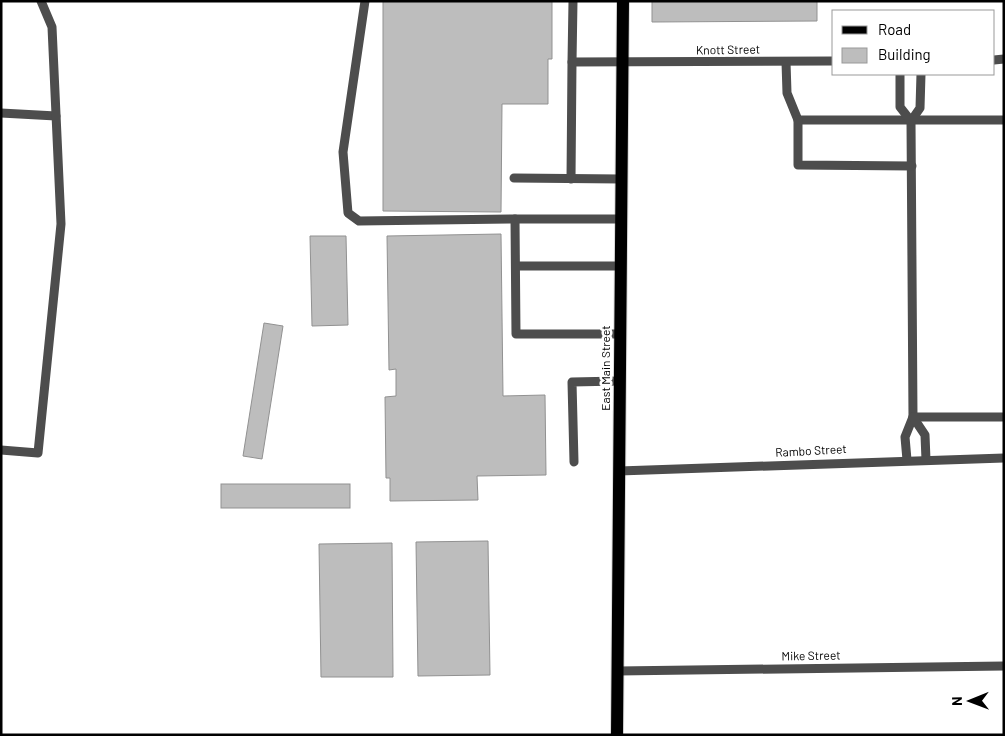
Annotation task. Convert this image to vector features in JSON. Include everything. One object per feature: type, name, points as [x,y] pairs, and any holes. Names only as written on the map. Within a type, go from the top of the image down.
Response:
[{"type":"main road","name":"East Main Street","points":[[617,735],[623,1]]},
{"type":"street","points":[[1,450],[38,453],[61,224],[52,27],[41,1]]},
{"type":"street","points":[[365,1],[343,152],[348,213],[359,220],[620,219]]},
{"type":"street","points":[[572,179],[573,1]]},
{"type":"street","name":"Knott Street","points":[[572,62],[832,61]]},
{"type":"street","points":[[786,62],[787,93],[798,120],[798,165],[912,166]]},
{"type":"street","points":[[900,75],[900,107],[911,121]]},
{"type":"street","points":[[907,460],[906,437],[913,417],[911,121],[920,108],[921,75]]},
{"type":"street","points":[[1,113],[56,116]]},
{"type":"street","points":[[798,120],[1004,120]]},
{"type":"street","points":[[514,178],[621,179]]},
{"type":"street","points":[[515,219],[516,334],[620,334]]},
{"type":"street","points":[[516,266],[620,266]]},
{"type":"street","points":[[574,462],[572,382],[619,381]]},
{"type":"street","points":[[913,417],[1004,417]]},
{"type":"street","points":[[913,417],[925,435],[926,460]]},
{"type":"street","name":"Rambo Street","points":[[619,471],[1004,458]]},
{"type":"street","name":"Mike Street","points":[[618,670],[1004,666]]},
{"type":"building","points":[[383,1],[552,1],[552,59],[548,59],[548,104],[502,104],[501,212],[383,211]]},
{"type":"building","points":[[652,1],[817,1],[817,21],[652,22]]},
{"type":"building","points":[[501,234],[503,396],[545,395],[546,475],[477,476],[478,500],[390,501],[390,478],[386,478],[385,397],[396,396],[396,369],[389,370],[387,236]]},
{"type":"building","points":[[310,236],[346,236],[348,325],[312,326]]},
{"type":"building","points":[[264,323],[283,326],[262,459],[243,456]]},
{"type":"building","points":[[221,484],[350,484],[350,508],[221,508]]},
{"type":"building","points":[[488,541],[490,675],[418,676],[416,542]]},
{"type":"building","points":[[392,543],[393,677],[321,677],[319,544]]}]
